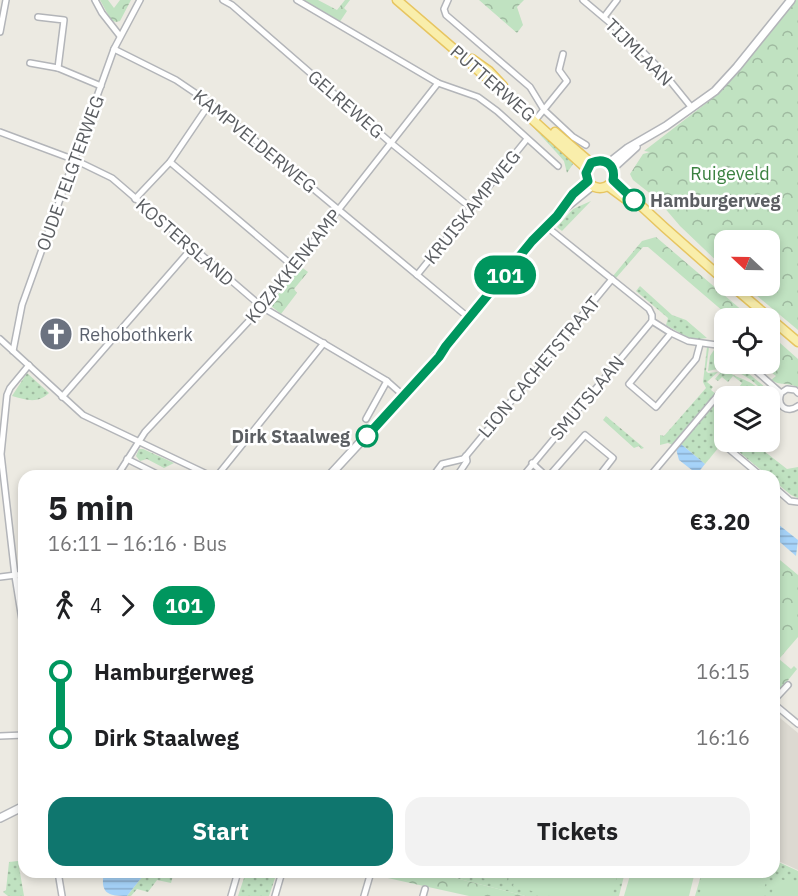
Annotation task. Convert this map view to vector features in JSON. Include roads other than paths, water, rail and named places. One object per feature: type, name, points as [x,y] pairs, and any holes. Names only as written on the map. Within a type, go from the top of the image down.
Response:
[{"type":"main road","name":"PUTTERWEG","points":[[397,0],[589,166]]},
{"type":"main road","name":"PUTTERWEG","points":[[402,0],[489,71],[589,166]]},
{"type":"main road","points":[[602,160],[611,165],[611,183],[600,189],[590,184],[586,177],[589,166],[602,160]]},
{"type":"main road","points":[[611,183],[714,271]]},
{"type":"main road","points":[[744,296],[798,342]]},
{"type":"street","points":[[0,32],[6,0]]},
{"type":"street","points":[[95,0],[120,36]]},
{"type":"street","name":"OUDE TELGTERWEG","points":[[14,351],[22,305],[114,49],[140,0]]},
{"type":"street","name":"GELREWEG","points":[[223,0],[232,5],[391,143],[471,208]]},
{"type":"street","points":[[297,0],[438,83],[478,97],[558,166]]},
{"type":"street","points":[[448,0],[444,9],[446,15],[530,87],[544,110],[573,137],[586,145]]},
{"type":"street","name":"TIJMLAAN","points":[[583,0],[662,71],[692,108]]},
{"type":"street","points":[[604,17],[617,0]]},
{"type":"street","points":[[611,165],[692,108],[726,80],[791,0]]},
{"type":"street","points":[[38,17],[64,20],[58,68]]},
{"type":"street","name":"KAMPVELDERWEG","points":[[114,49],[176,80],[210,103],[469,318]]},
{"type":"street","points":[[537,118],[567,81],[559,70],[563,54]]},
{"type":"street","points":[[30,63],[58,68],[101,86]]},
{"type":"street","name":"KOZAKKENKAMP","points":[[121,470],[145,432],[262,307],[438,83]]},
{"type":"street","points":[[135,200],[170,162],[210,103]]},
{"type":"street","name":"KOSTERSLAND","points":[[0,132],[75,160],[112,178],[262,307],[387,381],[404,396]]},
{"type":"street","name":"KRUISKAMPWEG","points":[[417,275],[527,139]]},
{"type":"street","points":[[170,162],[294,267]]},
{"type":"street","points":[[335,470],[439,357],[532,241],[590,184]]},
{"type":"street","points":[[547,227],[649,309],[652,321],[688,341],[714,345]]},
{"type":"street","points":[[62,397],[192,248]]},
{"type":"street","name":"LION CACHETSTRAAT","points":[[438,470],[442,464],[463,459],[466,456],[612,279]]},
{"type":"street","name":"SMUTSLAAN","points":[[527,470],[652,321]]},
{"type":"street","name":"SMUTSLAAN","points":[[671,333],[629,384],[656,407],[696,359],[700,344]]},
{"type":"street","points":[[0,339],[87,417],[199,470]]},
{"type":"street","points":[[222,470],[324,344]]},
{"type":"street","points":[[18,595],[1,454],[6,399],[10,388],[29,365]]},
{"type":"street","points":[[759,374],[781,393]]},
{"type":"street","points":[[366,419],[387,381]]},
{"type":"street","points":[[798,393],[791,388],[781,393],[779,400],[783,408],[790,410],[798,406]]},
{"type":"street","points":[[655,470],[714,400]]},
{"type":"street","points":[[553,470],[585,435],[613,459],[604,470]]},
{"type":"street","points":[[732,452],[754,470]]},
{"type":"street","name":"LION CACHETSTRAAT","points":[[461,470],[467,461],[466,456]]},
{"type":"street","points":[[128,459],[149,470]]},
{"type":"street","points":[[532,463],[540,470]]},
{"type":"street","points":[[780,492],[790,501],[798,502]]},
{"type":"street","points":[[0,577],[18,575]]},
{"type":"street","points":[[780,695],[788,685]]},
{"type":"street","points":[[780,708],[798,724]]},
{"type":"street","points":[[0,736],[18,735]]},
{"type":"street","points":[[0,818],[18,810]]},
{"type":"street","points":[[59,878],[62,896]]},
{"type":"street","points":[[231,896],[236,878]]},
{"type":"street","points":[[274,896],[280,878]]},
{"type":"street","points":[[364,896],[369,878]]},
{"type":"street","points":[[423,896],[425,889]]},
{"type":"water","points":[[681,444],[705,464],[700,470],[692,470],[679,460],[676,449]]},
{"type":"water","points":[[780,526],[798,540],[796,556],[780,542]]},
{"type":"water","points":[[141,878],[127,896],[106,892],[103,879]]},
{"type":"place","name":"Hamburgerweg","points":[[634,200]]},
{"type":"place","name":"Rehobothkerk","points":[[56,334]]},
{"type":"place","name":"Dirk Staalweg","points":[[367,436]]},
{"type":"park label","name":"Ruigeveld","points":[[730,173]]}]
